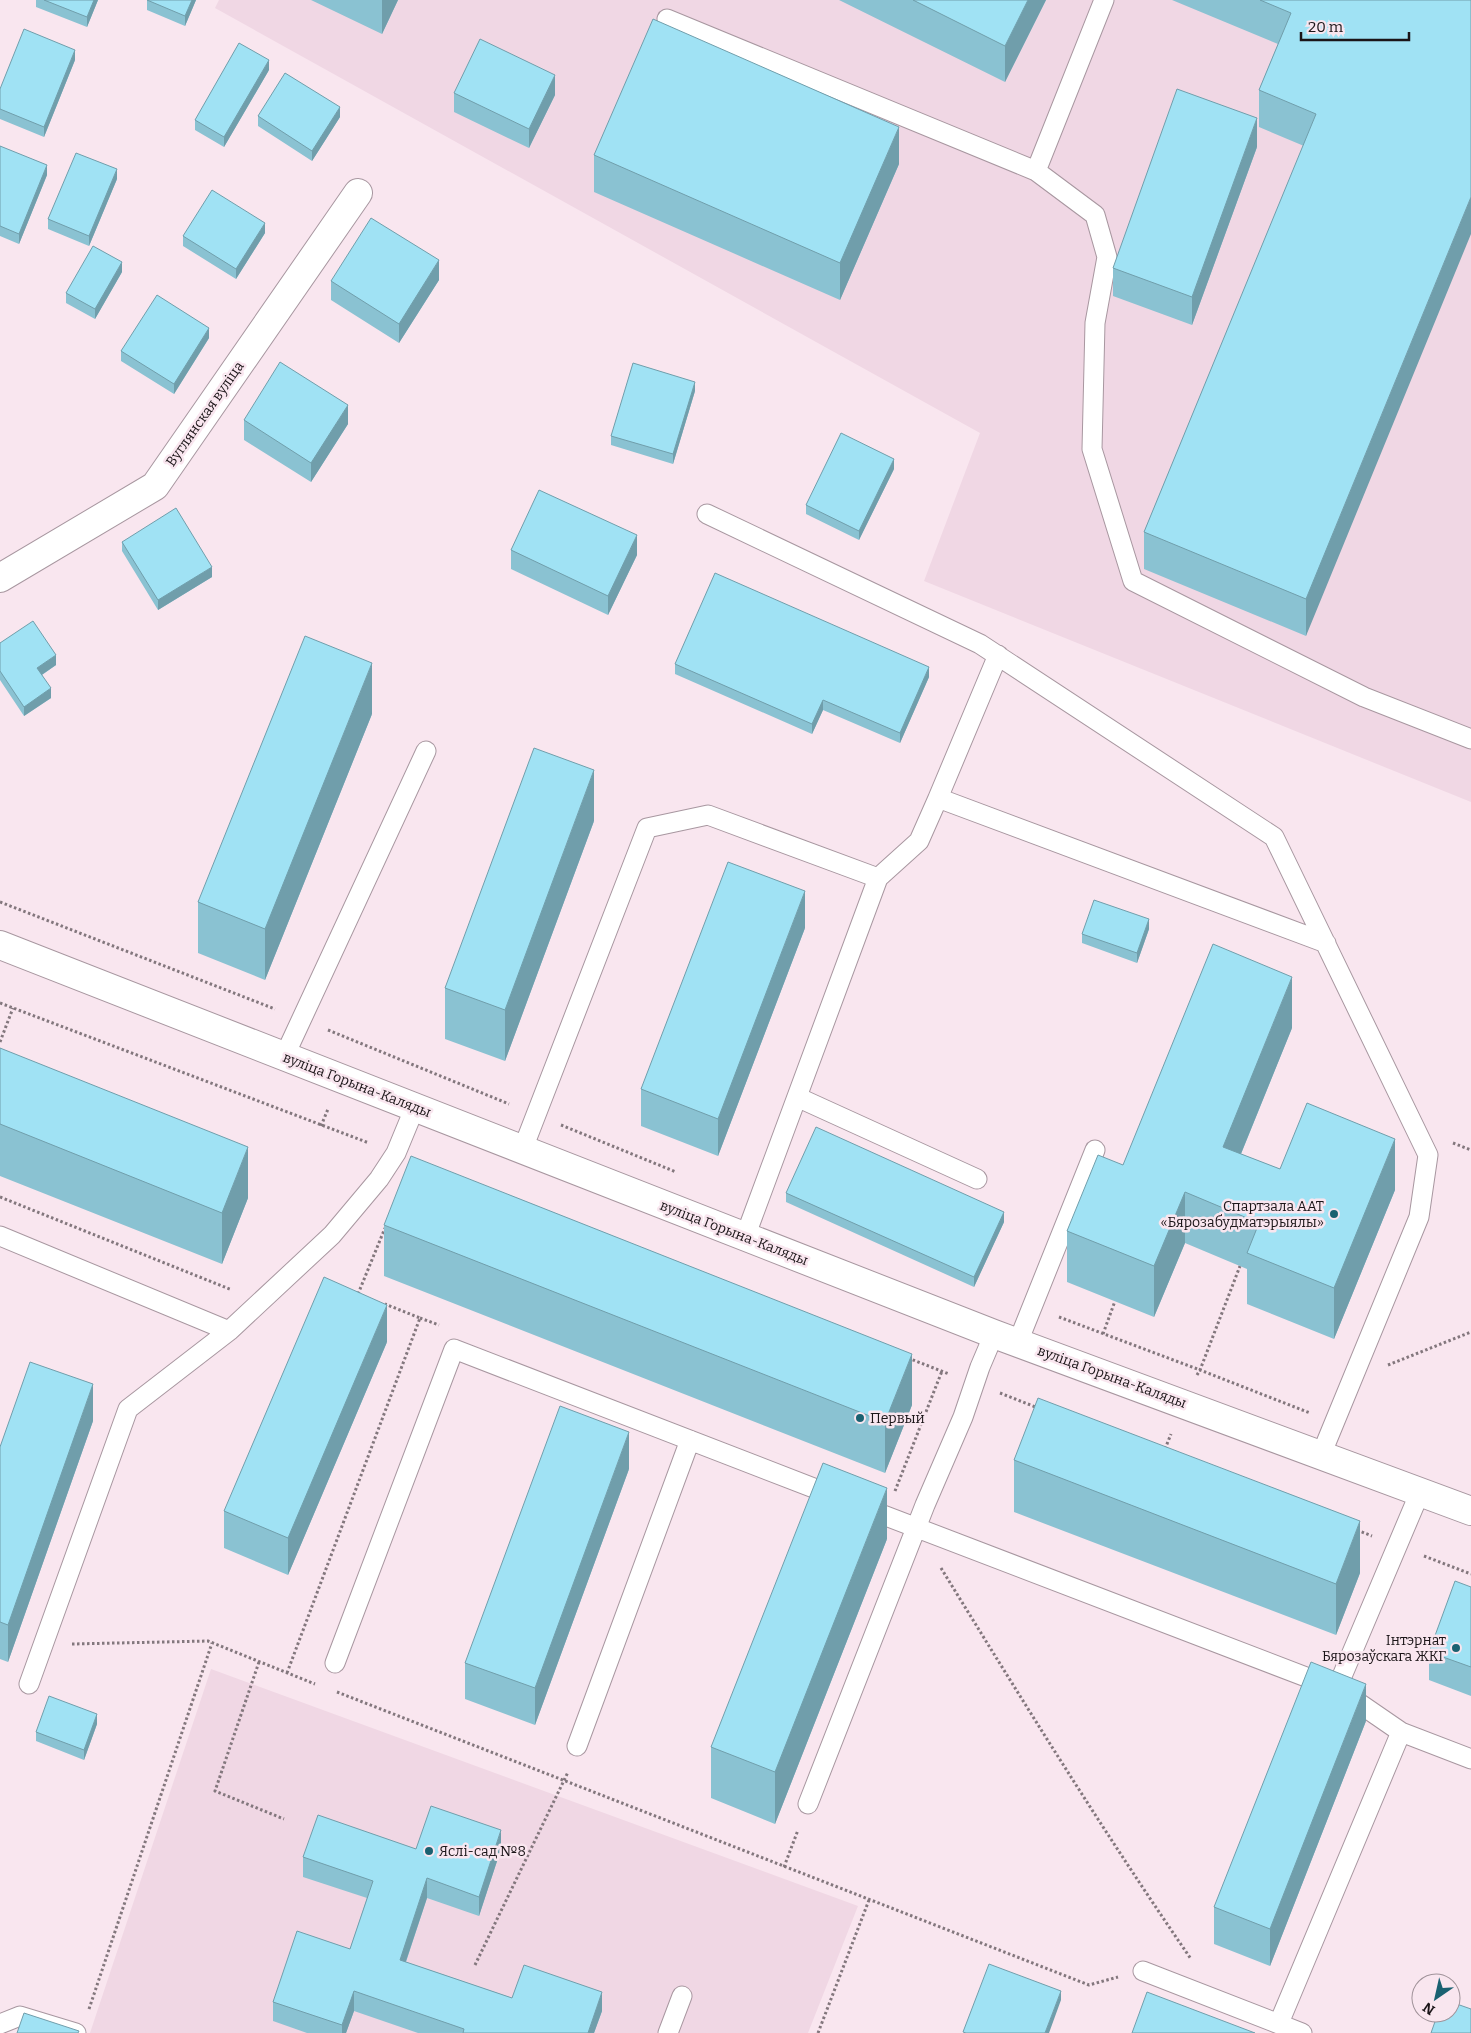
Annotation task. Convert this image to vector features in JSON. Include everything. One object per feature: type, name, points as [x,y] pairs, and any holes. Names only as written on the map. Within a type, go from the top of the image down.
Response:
[{"type":"street","name":"Вуглянская вуліца","points":[[0,578],[155,486],[358,193]]},
{"type":"street","name":"вуліца Горына-Каляды","points":[[0,945],[1006,1338],[1471,1511]]},
{"type":"lane","points":[[1036,171],[1104,0]]},
{"type":"lane","points":[[666,19],[1036,171],[1095,215],[1107,257],[1094,322],[1092,449],[1132,581],[1364,698],[1471,739]]},
{"type":"lane","points":[[707,514],[980,644],[1274,837],[1428,1154],[1419,1218],[1321,1455]]},
{"type":"lane","points":[[745,1237],[878,878],[918,841],[998,655]]},
{"type":"lane","points":[[284,1057],[426,751]]},
{"type":"lane","points":[[938,798],[1326,943]]},
{"type":"lane","points":[[522,1150],[647,828],[708,815],[878,878]]},
{"type":"lane","points":[[797,1097],[977,1179]]},
{"type":"lane","points":[[29,1684],[128,1409],[229,1331],[332,1235],[379,1179],[396,1153],[415,1107]]},
{"type":"lane","points":[[808,1804],[917,1528],[924,1505],[963,1417],[975,1383],[1006,1338],[1032,1307],[1095,1150]]},
{"type":"lane","points":[[0,1236],[229,1331]]},
{"type":"lane","points":[[335,1663],[454,1349],[1337,1688],[1402,1732],[1471,1759]]},
{"type":"lane","points":[[577,1746],[690,1440]]},
{"type":"lane","points":[[1337,1688],[1420,1492]]},
{"type":"lane","points":[[1279,2023],[1402,1732]]},
{"type":"lane","points":[[1143,1971],[1302,2033]]},
{"type":"lane","points":[[668,2033],[682,1996]]},
{"type":"lane","points":[[0,2024],[20,2016],[76,2033]]},
{"type":"path","points":[[0,902],[302,1019],[684,1175]]},
{"type":"path","points":[[0,1042],[13,1008]]},
{"type":"path","points":[[0,1197],[261,1301]]},
{"type":"path","points":[[358,1294],[387,1223]]},
{"type":"path","points":[[1032,1307],[1200,1370],[1240,1266]]},
{"type":"path","points":[[349,1291],[367,1298]]},
{"type":"path","points":[[287,1673],[420,1318],[376,1301]]},
{"type":"path","points":[[1103,1334],[1115,1301]]},
{"type":"path","points":[[1352,1380],[1471,1332]]},
{"type":"path","points":[[907,1358],[1046,1411]]},
{"type":"path","points":[[894,1494],[942,1371]]},
{"type":"path","points":[[917,1528],[1029,1711],[1139,1884],[1220,2000]]},
{"type":"path","points":[[1353,1529],[1471,1574]]},
{"type":"path","points":[[44,1645],[212,1643],[324,1687]]},
{"type":"path","points":[[87,2014],[212,1643]]},
{"type":"path","points":[[259,1662],[215,1791],[284,1819]]},
{"type":"path","points":[[334,1691],[1089,1985],[1143,1971]]},
{"type":"path","points":[[475,1965],[565,1781]]},
{"type":"path","points":[[784,1867],[808,1804]]},
{"type":"path","points":[[818,2033],[868,1900]]},
{"type":"shaded area","points":[[219,0],[1471,0],[1471,802],[924,581],[980,433],[215,8]]},
{"type":"shaded area","name":"Яслі-сад №8","points":[[211,1669],[858,1906],[808,2033],[90,2033]]},
{"type":"building","points":[[44,0],[94,0],[87,17]]},
{"type":"building","points":[[147,0],[192,0],[185,16]]},
{"type":"building","points":[[913,0],[1028,0],[1005,46]]},
{"type":"building","points":[[1260,0],[1471,0],[1471,197],[1306,599],[1144,532],[1316,114],[1259,90],[1291,13]]},
{"type":"building","points":[[653,19],[899,127],[840,263],[594,155]]},
{"type":"building","points":[[24,29],[75,50],[44,127],[0,109],[0,89]]},
{"type":"building","points":[[480,39],[555,75],[529,129],[454,93]]},
{"type":"building","points":[[239,43],[269,60],[224,137],[195,120]]},
{"type":"building","points":[[285,73],[340,107],[312,151],[258,116]]},
{"type":"building","points":[[1177,89],[1257,118],[1192,297],[1113,268]]},
{"type":"building","points":[[0,146],[47,165],[19,234],[0,226]]},
{"type":"building","points":[[76,153],[117,169],[89,236],[48,219]]},
{"type":"building","points":[[212,190],[265,223],[236,269],[183,236]]},
{"type":"building","points":[[371,218],[439,260],[399,324],[331,281]]},
{"type":"building","points":[[93,246],[122,262],[95,309],[66,293]]},
{"type":"building","points":[[157,295],[209,328],[174,384],[121,351]]},
{"type":"building","points":[[280,362],[348,405],[311,463],[244,420]]},
{"type":"building","points":[[633,363],[695,382],[673,454],[611,436]]},
{"type":"building","points":[[841,433],[894,459],[859,531],[806,505]]},
{"type":"building","points":[[539,490],[637,535],[608,596],[511,550]]},
{"type":"building","points":[[176,508],[212,567],[158,600],[122,542]]},
{"type":"building","points":[[715,573],[929,667],[900,733],[823,700],[812,724],[675,664]]},
{"type":"building","points":[[33,621],[56,655],[37,668],[51,688],[24,707],[0,671],[0,643]]},
{"type":"building","points":[[305,636],[372,663],[265,929],[198,902]]},
{"type":"building","points":[[534,748],[594,770],[505,1010],[445,988]]},
{"type":"building","points":[[728,862],[805,891],[718,1119],[641,1089]]},
{"type":"building","points":[[1094,900],[1149,919],[1137,953],[1082,934]]},
{"type":"building","points":[[1213,944],[1292,977],[1223,1147],[1280,1169],[1307,1103],[1395,1139],[1334,1288],[1247,1253],[1259,1223],[1185,1192],[1154,1266],[1067,1231],[1098,1155],[1123,1165]]},
{"type":"building","points":[[0,1048],[248,1147],[222,1213],[0,1124]]},
{"type":"building","points":[[816,1127],[1004,1212],[974,1277],[786,1193]]},
{"type":"building","points":[[411,1156],[912,1354],[885,1422],[384,1225]]},
{"type":"building","points":[[324,1277],[387,1305],[288,1538],[224,1511]]},
{"type":"building","points":[[30,1362],[93,1384],[8,1625],[0,1622],[0,1447]]},
{"type":"building","points":[[1038,1398],[1360,1521],[1336,1584],[1014,1460]]},
{"type":"building","points":[[560,1406],[629,1432],[535,1688],[465,1663]]},
{"type":"building","points":[[823,1463],[887,1488],[775,1772],[711,1747]]},
{"type":"building","points":[[1455,1581],[1471,1587],[1471,1667],[1429,1652]]},
{"type":"building","points":[[1311,1662],[1366,1684],[1270,1929],[1214,1907]]},
{"type":"building","points":[[49,1696],[97,1714],[84,1750],[36,1732]]},
{"type":"building","points":[[431,1806],[501,1830],[479,1897],[427,1878],[400,1960],[512,1998],[524,1965],[602,1992],[588,2033],[463,2033],[464,2029],[354,1991],[342,2025],[273,2002],[297,1931],[350,1949],[373,1881],[303,1857],[318,1815],[416,1849]]},
{"type":"building","points":[[989,1964],[1061,1991],[1045,2033],[963,2032]]},
{"type":"building","points":[[1147,1992],[1255,2033],[1132,2033]]},
{"type":"building","points":[[1461,2006],[1471,2009],[1471,2033],[1431,2033],[1434,2023],[1461,2023]]},
{"type":"building","points":[[24,2013],[79,2031],[78,2033],[17,2033]]},
{"type":"place","name":"Спартзала ААТ «Бярозабудматэрыялы»","points":[[1334,1214]]},
{"type":"place","name":"Первый","points":[[860,1418]]},
{"type":"place","name":"Інтэрнат Бярозаўскага ЖКГ","points":[[1456,1648]]},
{"type":"place","name":"Яслі-сад №8","points":[[429,1851]]}]
